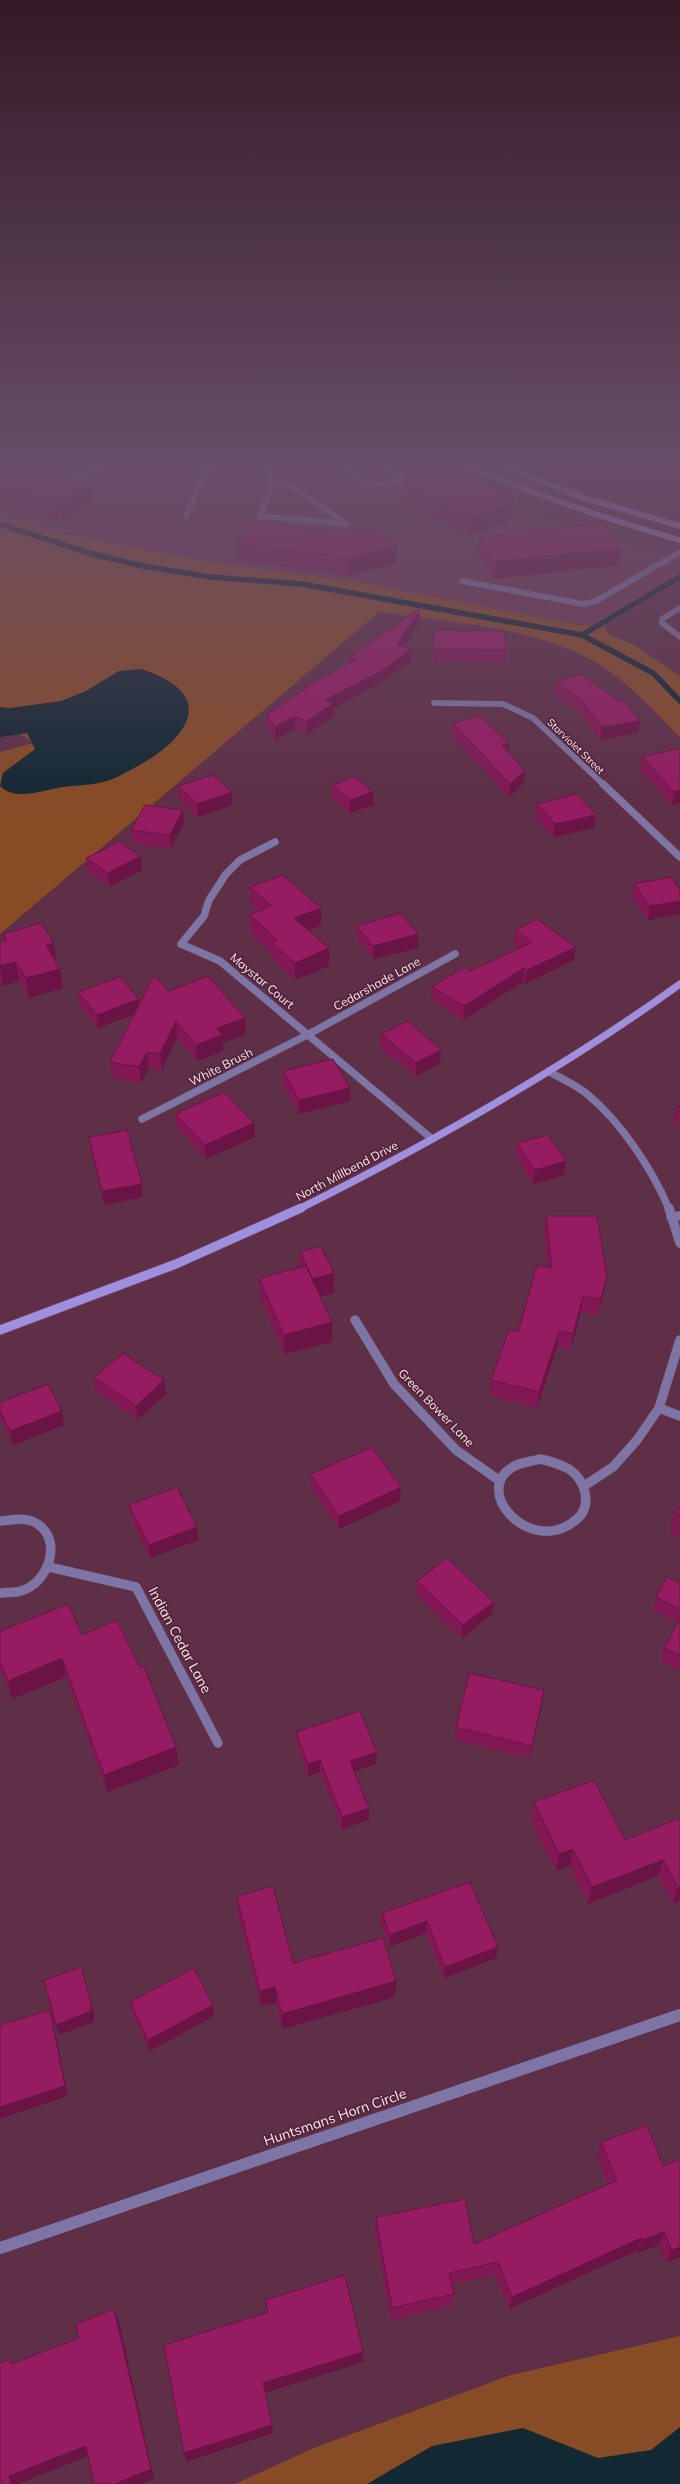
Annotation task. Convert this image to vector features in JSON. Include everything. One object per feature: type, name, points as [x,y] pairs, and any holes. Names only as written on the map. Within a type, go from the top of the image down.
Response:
[{"type":"street","points":[[462,581],[583,604],[596,601],[639,576]]},
{"type":"street","points":[[680,608],[662,619],[662,623],[680,637]]},
{"type":"street","name":"Starviolet Street","points":[[434,703],[503,704],[533,718],[680,857]]},
{"type":"street","name":"Maystar Court","points":[[275,842],[240,860],[226,874],[209,900],[204,916],[181,944],[220,961],[309,1034],[432,1139]]},
{"type":"street","name":"Cedarshade Lane","points":[[309,1034],[455,954]]},
{"type":"street","name":"North Millbend Drive","points":[[0,1330],[128,1283],[232,1241],[331,1194],[550,1072],[632,1020],[680,984]]},
{"type":"street","name":"White Brush","points":[[142,1119],[309,1034]]},
{"type":"street","points":[[550,1072],[587,1094],[628,1138],[652,1173],[671,1216],[680,1243]]},
{"type":"street","points":[[671,1216],[680,1216]]},
{"type":"street","name":"Green Bower Lane","points":[[354,1320],[394,1384],[456,1450],[500,1481]]},
{"type":"street","points":[[584,1486],[613,1467],[637,1440],[658,1408],[680,1340]]},
{"type":"street","points":[[658,1408],[680,1416]]},
{"type":"street","points":[[540,1459],[564,1465],[577,1475],[584,1486],[586,1497],[584,1509],[575,1521],[563,1528],[537,1531],[527,1528],[508,1516],[500,1504],[498,1493],[500,1481],[507,1471],[518,1464],[540,1459]]},
{"type":"street","points":[[0,1521],[16,1518],[31,1521],[40,1526],[49,1536],[53,1550],[49,1567],[33,1585],[21,1590],[0,1593]]},
{"type":"street","name":"Indian Cedar Lane","points":[[49,1567],[136,1588],[218,1743]]},
{"type":"street","name":"Huntsmans Horn Circle","points":[[0,2248],[680,2015]]},
{"type":"shaded area","points":[[0,576],[314,576],[351,581],[580,625],[604,626],[608,633],[634,645],[680,676],[680,737],[637,694],[613,674],[601,665],[564,647],[512,632],[486,627],[379,612],[0,934],[0,752],[34,743],[12,729],[0,727]]},
{"type":"shaded area","points":[[314,576],[680,576],[680,582],[604,626],[580,625],[351,581]]},
{"type":"shaded area","points":[[680,2336],[680,2484],[235,2484],[314,2448],[511,2375]]},
{"type":"water","points":[[141,669],[165,679],[181,691],[188,703],[188,716],[182,730],[171,743],[136,767],[116,778],[107,781],[63,787],[28,794],[6,791],[0,786],[3,773],[35,749],[27,733],[0,737],[0,707],[10,708],[61,701],[86,691],[119,671]]},
{"type":"water","points":[[680,2427],[680,2484],[367,2484],[432,2446],[523,2428],[598,2458],[651,2450]]},
{"type":"building","points":[[418,609],[420,611],[397,644],[412,649],[381,671],[325,700],[334,703],[307,721],[294,717],[275,727],[267,714],[308,687],[306,686],[357,659],[350,657]]},
{"type":"building","points":[[434,630],[504,631],[506,650],[434,649]]},
{"type":"building","points":[[581,674],[619,701],[624,700],[640,721],[602,727],[582,701],[556,682]]},
{"type":"building","points":[[480,716],[509,743],[502,745],[525,771],[510,784],[453,723]]},
{"type":"building","points":[[680,748],[680,790],[674,792],[642,757]]},
{"type":"building","points":[[213,775],[232,792],[197,804],[178,786]]},
{"type":"building","points":[[355,777],[373,792],[350,800],[332,785]]},
{"type":"building","points":[[577,794],[596,815],[555,824],[537,804]]},
{"type":"building","points":[[145,805],[183,810],[170,835],[131,830]]},
{"type":"building","points":[[119,842],[141,856],[108,873],[86,858]]},
{"type":"building","points":[[283,875],[321,908],[294,918],[329,948],[295,963],[272,943],[277,940],[250,915],[271,906],[250,887]]},
{"type":"building","points":[[671,877],[680,890],[680,901],[650,906],[634,884]]},
{"type":"building","points":[[400,913],[418,934],[373,946],[357,926]]},
{"type":"building","points":[[537,919],[576,947],[527,970],[524,968],[464,1006],[432,987],[464,967],[470,971],[532,942],[515,930]]},
{"type":"building","points":[[41,923],[54,943],[46,945],[60,969],[26,978],[16,962],[0,966],[0,942],[7,940],[3,934]]},
{"type":"building","points":[[154,975],[169,991],[208,976],[245,1018],[217,1028],[222,1035],[196,1045],[176,1021],[160,1054],[147,1052],[139,1067],[110,1062]]},
{"type":"building","points":[[120,977],[139,999],[97,1015],[78,992]]},
{"type":"building","points":[[408,1021],[441,1050],[416,1063],[381,1034]]},
{"type":"building","points":[[333,1059],[350,1088],[299,1100],[283,1071]]},
{"type":"building","points":[[224,1092],[254,1123],[205,1145],[175,1114]]},
{"type":"building","points":[[680,1106],[680,1112],[676,1109]]},
{"type":"building","points":[[127,1130],[142,1184],[102,1191],[89,1137]]},
{"type":"building","points":[[548,1135],[566,1161],[535,1170],[517,1143]]},
{"type":"building","points":[[546,1216],[597,1216],[607,1276],[601,1299],[583,1296],[573,1334],[559,1331],[539,1392],[491,1380],[509,1330],[518,1332],[537,1265],[552,1268]]},
{"type":"building","points":[[321,1246],[334,1273],[313,1279],[300,1252]]},
{"type":"building","points":[[306,1266],[332,1322],[284,1335],[259,1278]]},
{"type":"building","points":[[123,1353],[164,1380],[136,1406],[94,1377]]},
{"type":"building","points":[[48,1384],[62,1411],[10,1431],[0,1410],[0,1402]]},
{"type":"building","points":[[372,1447],[401,1487],[339,1516],[311,1474]]},
{"type":"building","points":[[177,1487],[197,1527],[149,1545],[129,1505]]},
{"type":"building","points":[[680,1506],[680,1516],[674,1513]]},
{"type":"building","points":[[447,1558],[494,1602],[463,1625],[417,1581]]},
{"type":"building","points":[[667,1577],[680,1583],[680,1609],[656,1597]]},
{"type":"building","points":[[68,1604],[82,1635],[117,1620],[140,1668],[144,1666],[176,1747],[104,1775],[62,1658],[8,1681],[0,1662],[0,1631]]},
{"type":"building","points":[[680,1619],[680,1656],[664,1648]]},
{"type":"building","points":[[469,1673],[544,1690],[532,1746],[456,1727]]},
{"type":"building","points":[[360,1711],[377,1752],[350,1761],[369,1808],[342,1817],[320,1760],[308,1764],[296,1732]]},
{"type":"building","points":[[594,1780],[625,1840],[680,1818],[680,1887],[678,1887],[663,1860],[592,1887],[573,1849],[559,1854],[534,1802]]},
{"type":"building","points":[[470,1882],[498,1947],[445,1967],[427,1921],[390,1935],[382,1913]]},
{"type":"building","points":[[273,1886],[293,1963],[383,1938],[396,1981],[282,2014],[275,1987],[260,1991],[237,1896]]},
{"type":"building","points":[[81,1967],[91,2003],[91,2011],[56,2025],[44,1980]]},
{"type":"building","points":[[194,1968],[213,2005],[148,2040],[130,2002]]},
{"type":"building","points":[[50,2010],[65,2086],[0,2107],[0,2025]]},
{"type":"building","points":[[647,2125],[663,2166],[680,2159],[680,2247],[672,2250],[664,2232],[642,2240],[641,2238],[512,2297],[498,2262],[449,2273],[454,2294],[392,2308],[376,2217],[465,2199],[474,2244],[617,2180],[601,2142]]},
{"type":"building","points":[[345,2275],[363,2352],[263,2383],[272,2425],[184,2453],[164,2345],[268,2312],[265,2300]]},
{"type":"building","points":[[114,2309],[151,2469],[115,2484],[94,2484],[86,2446],[9,2476],[11,2484],[0,2484],[0,2363],[10,2359],[11,2364],[79,2338],[76,2324]]},
{"type":"waterway","points":[[203,576],[302,584],[582,635]]},
{"type":"waterway","points":[[582,635],[680,577]]},
{"type":"waterway","points":[[582,635],[653,673],[680,701]]}]
